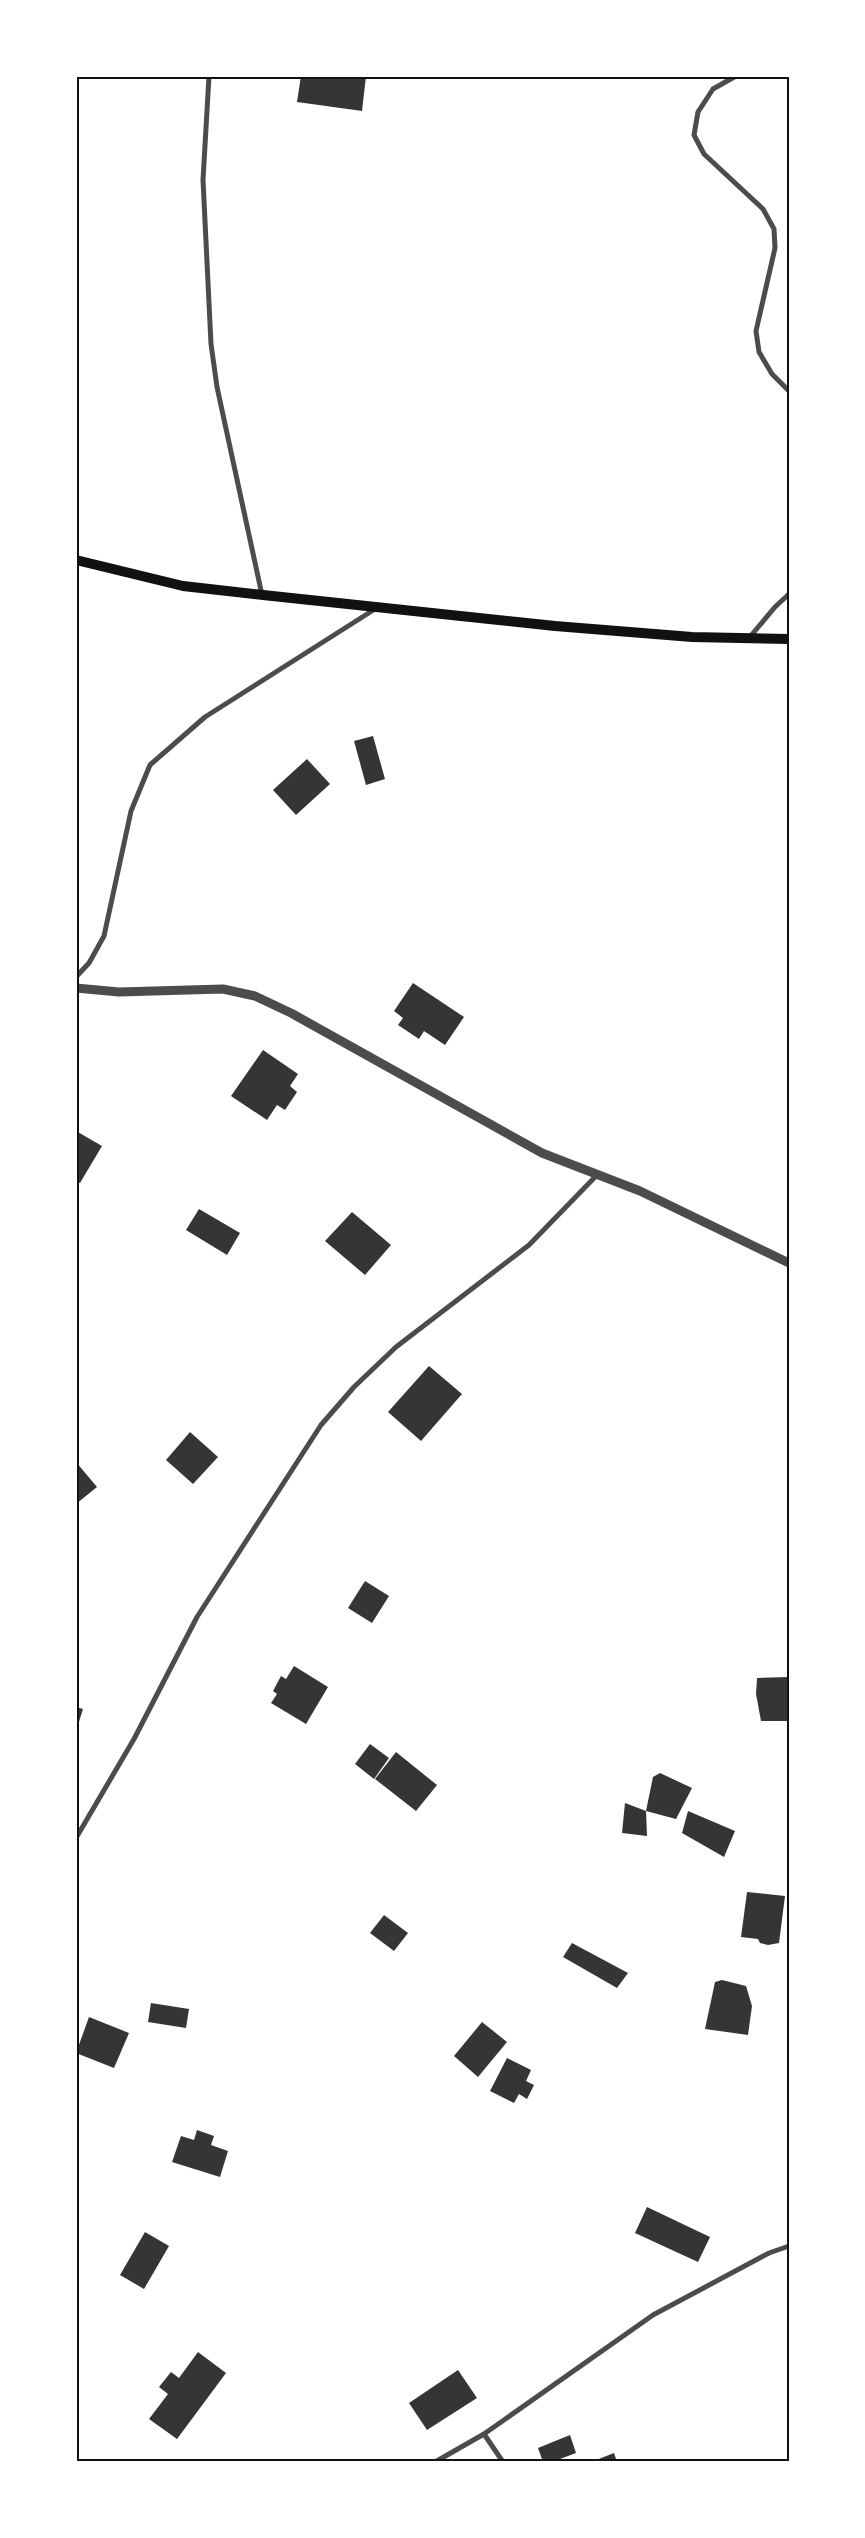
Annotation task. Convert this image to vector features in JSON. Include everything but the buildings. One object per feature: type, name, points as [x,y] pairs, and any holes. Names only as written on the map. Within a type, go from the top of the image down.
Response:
[{"type":"main road","points":[[76,560],[183,586],[263,595],[682,637],[789,639]]},
{"type":"street","points":[[209,76],[203,180],[211,344],[217,387],[263,595]]},
{"type":"street","points":[[736,76],[713,89],[698,112],[694,135],[704,154],[763,209],[774,229],[775,248],[756,331],[759,352],[772,374],[789,391]]},
{"type":"street","points":[[748,638],[789,594]]},
{"type":"street","points":[[76,978],[89,962],[104,936],[131,811],[150,765],[205,717],[377,607]]},
{"type":"street","points":[[76,988],[120,992],[223,989],[254,996],[292,1013],[542,1154],[640,1191],[789,1263]]},
{"type":"street","points":[[76,1838],[134,1739],[197,1617],[321,1425],[354,1387],[396,1348],[529,1246],[597,1175]]},
{"type":"street","points":[[435,2462],[484,2434],[653,2314],[769,2253],[789,2246]]},
{"type":"street","points":[[484,2434],[504,2462]]}]
